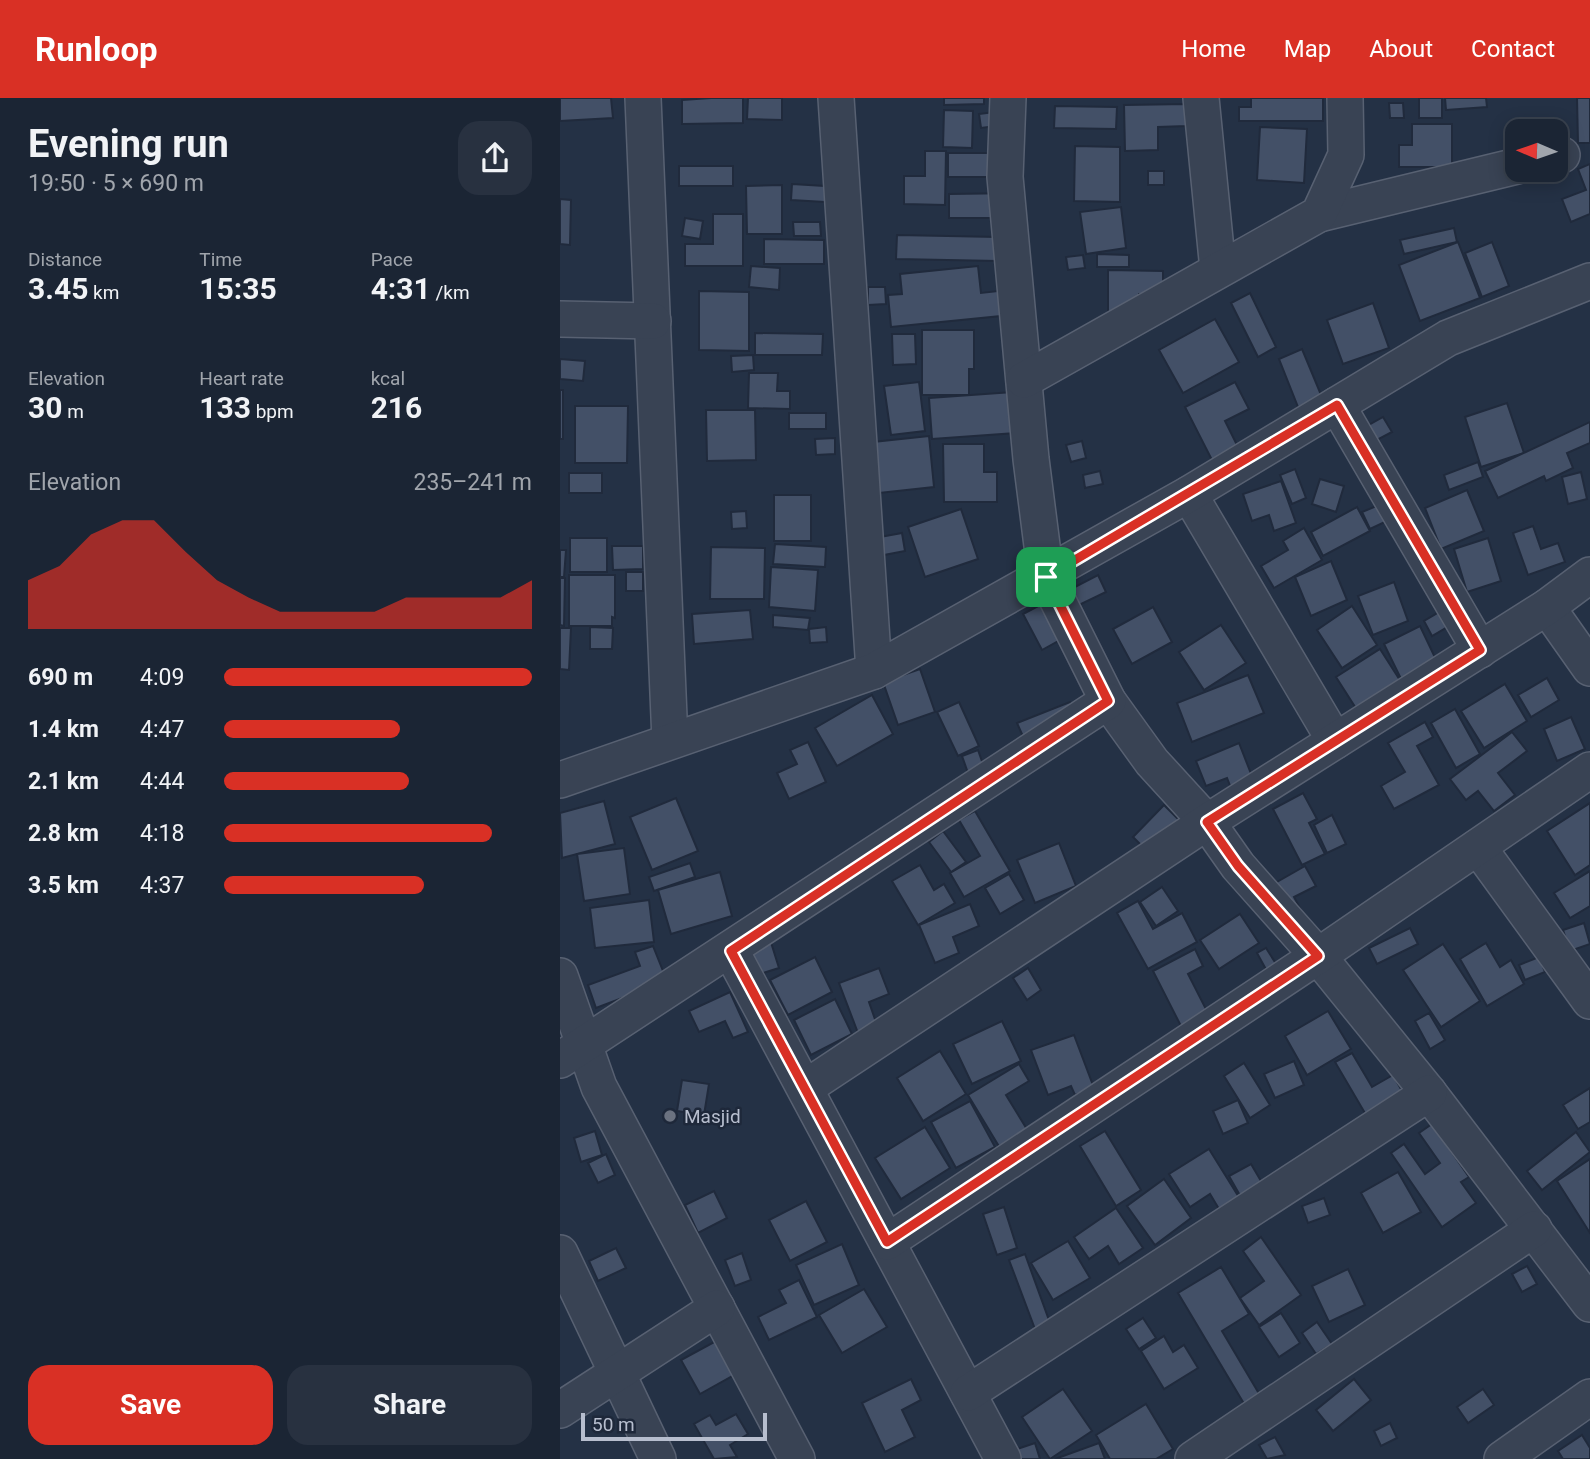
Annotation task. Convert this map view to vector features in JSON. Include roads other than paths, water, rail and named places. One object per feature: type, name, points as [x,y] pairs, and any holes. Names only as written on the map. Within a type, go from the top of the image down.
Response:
[{"type":"street","points":[[643,98],[670,741]]},
{"type":"street","points":[[836,98],[874,671]]},
{"type":"street","points":[[1008,98],[1005,177],[1046,577],[1108,701],[1152,762],[1207,822],[1238,866],[1318,956],[1429,1093],[1590,1304]]},
{"type":"street","points":[[1201,98],[1218,271]]},
{"type":"street","points":[[1319,214],[1346,155],[1345,98]]},
{"type":"street","points":[[1024,380],[1319,214],[1505,169]]},
{"type":"street","points":[[560,780],[874,671],[1046,577],[1448,338],[1590,281]]},
{"type":"street","points":[[560,318],[653,321]]},
{"type":"street","points":[[1337,405],[1480,650]]},
{"type":"street","points":[[1189,494],[1335,741]]},
{"type":"street","points":[[805,1088],[1207,822],[1547,607],[1590,575]]},
{"type":"street","points":[[1547,607],[1590,668]]},
{"type":"street","points":[[572,1053],[1108,701]]},
{"type":"street","points":[[887,1242],[1318,956],[1590,770]]},
{"type":"street","points":[[1478,848],[1590,1000]]},
{"type":"street","points":[[731,951],[1003,1459]]},
{"type":"street","points":[[560,976],[572,1053],[599,1087],[797,1459]]},
{"type":"street","points":[[968,1393],[1429,1093]]},
{"type":"street","points":[[1193,1459],[1534,1228]]},
{"type":"street","points":[[560,1253],[658,1459]]},
{"type":"street","points":[[560,1410],[717,1308]]},
{"type":"street","points":[[1502,1459],[1590,1396]]},
{"type":"place","name":"Masjid","points":[[670,1116]]}]
